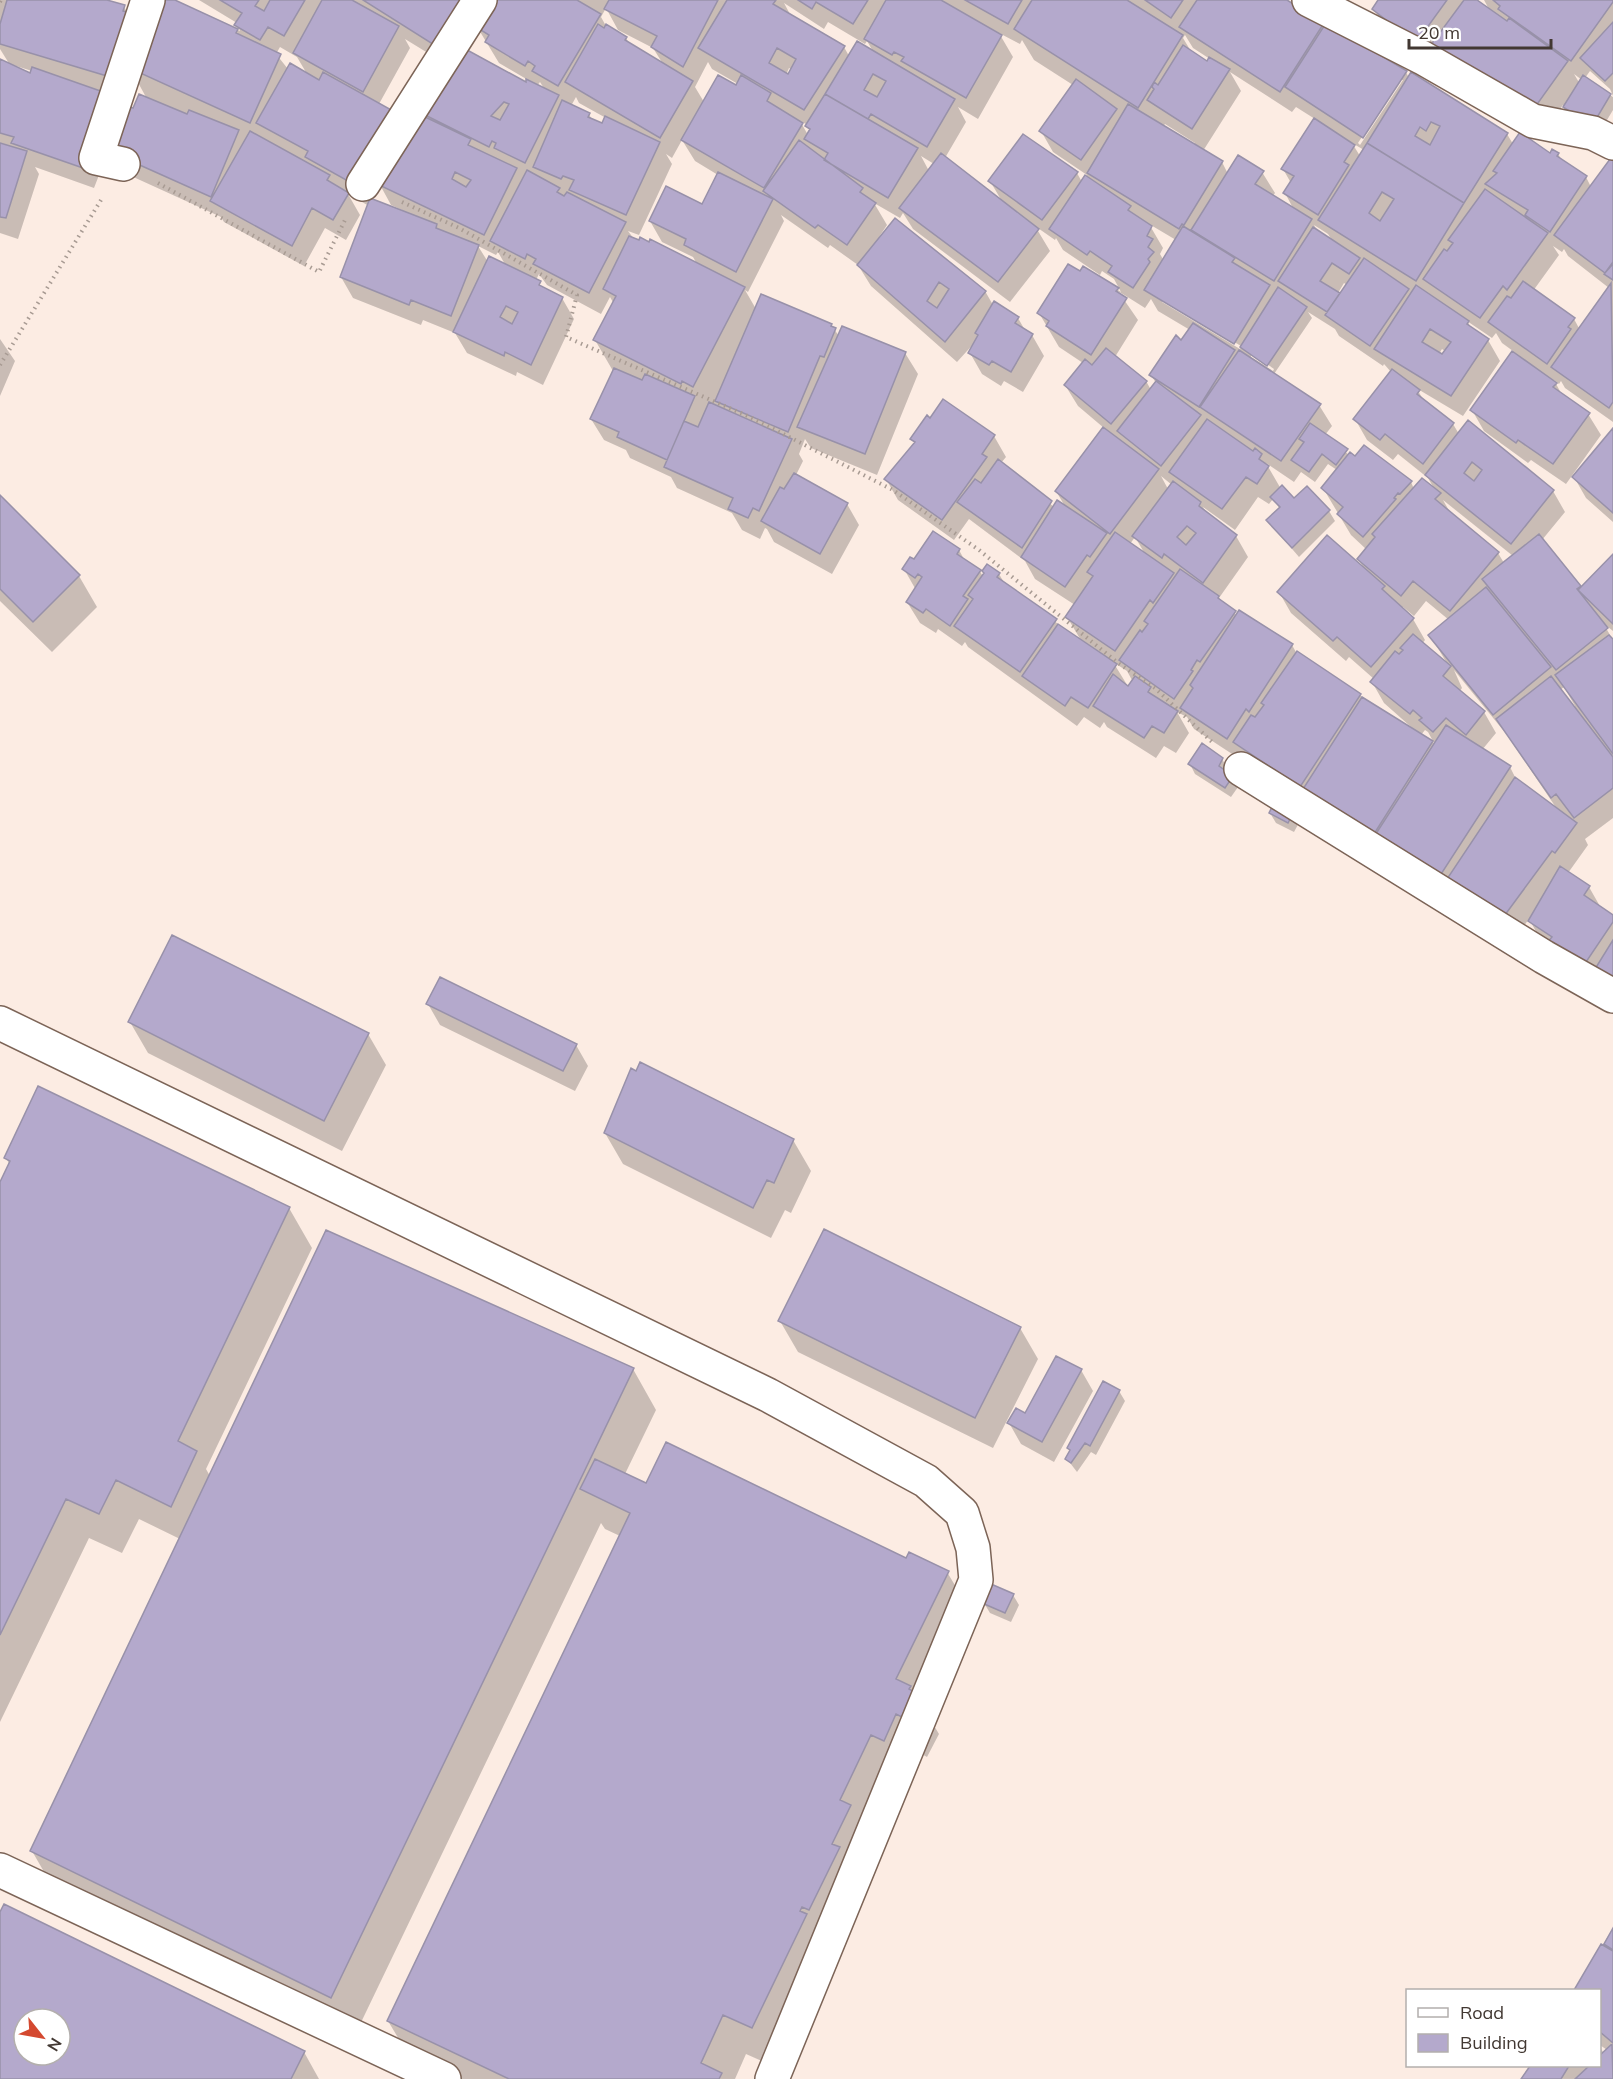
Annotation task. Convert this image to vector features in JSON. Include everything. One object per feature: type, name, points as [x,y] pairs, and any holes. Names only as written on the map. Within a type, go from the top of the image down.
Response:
[{"type":"street","points":[[123,164],[96,158],[148,0]]},
{"type":"street","points":[[363,184],[480,0]]},
{"type":"street","points":[[1310,0],[1423,58],[1533,121],[1593,133],[1613,143]]},
{"type":"street","points":[[1241,769],[1544,957],[1613,996]]},
{"type":"street","points":[[0,1023],[768,1395],[926,1482],[962,1513],[973,1548],[976,1580],[772,2079]]},
{"type":"street","points":[[0,1870],[444,2079]]},
{"type":"path","points":[[0,365],[123,164],[319,272],[363,184],[459,228],[576,295],[567,338],[750,417],[893,490],[979,550],[1118,663],[1155,688],[1241,769]]},
{"type":"building","points":[[7,0],[107,0],[125,5],[123,11],[136,15],[117,79],[0,44],[0,24]]},
{"type":"building","points":[[158,0],[175,0],[238,29],[236,33],[281,54],[250,123],[127,67]]},
{"type":"building","points":[[220,0],[259,0],[255,6],[264,11],[270,0],[305,0],[284,36],[268,27],[260,40],[234,25],[242,13]]},
{"type":"building","points":[[322,0],[352,0],[399,26],[363,92],[293,53]]},
{"type":"building","points":[[363,0],[473,0],[439,48]]},
{"type":"building","points":[[492,0],[577,0],[601,14],[558,86],[532,71],[535,66],[528,61],[525,66],[485,42],[489,35],[476,27]]},
{"type":"building","points":[[609,0],[718,0],[683,67],[651,47],[657,36],[604,9]]},
{"type":"building","points":[[727,0],[776,0],[773,4],[845,46],[804,110],[698,48]],"holes":[[[777,48],[796,59],[788,74],[769,63]]]},
{"type":"building","points":[[798,0],[868,0],[853,24],[816,2],[812,9]]},
{"type":"building","points":[[886,0],[941,0],[1002,35],[966,98],[901,61],[904,57],[894,52],[892,55],[864,39]]},
{"type":"building","points":[[965,0],[1022,0],[1008,24]]},
{"type":"building","points":[[1032,0],[1127,0],[1183,35],[1138,108],[1014,29]]},
{"type":"building","points":[[1145,0],[1183,0],[1171,18]]},
{"type":"building","points":[[1197,0],[1287,0],[1324,23],[1280,92],[1179,27]]},
{"type":"building","points":[[1378,0],[1447,0],[1416,43],[1372,9]]},
{"type":"building","points":[[1464,0],[1477,0],[1507,21],[1509,18],[1568,61],[1528,117],[1430,46]]},
{"type":"building","points":[[1493,0],[1613,0],[1613,2],[1571,61],[1498,9],[1500,6]]},
{"type":"building","points":[[1613,22],[1613,73],[1605,81],[1580,58]]},
{"type":"building","points":[[1326,23],[1407,71],[1363,138],[1285,87]]},
{"type":"building","points":[[598,24],[604,28],[606,24],[627,37],[625,40],[693,81],[660,138],[565,82]]},
{"type":"building","points":[[857,41],[955,99],[927,147],[871,114],[868,119],[825,94]],"holes":[[[873,74],[886,81],[877,97],[864,90]]]},
{"type":"building","points":[[458,45],[526,82],[526,79],[559,95],[525,163],[494,148],[496,143],[492,141],[489,147],[423,114]],"holes":[[[504,102],[509,104],[500,120],[491,116]]]},
{"type":"building","points":[[1183,45],[1207,61],[1209,57],[1230,69],[1192,129],[1147,100],[1154,89],[1152,87],[1154,82],[1158,85]]},
{"type":"building","points":[[0,59],[30,73],[32,67],[109,94],[83,168],[11,143],[14,137],[0,133]]},
{"type":"building","points":[[290,63],[319,80],[323,72],[395,112],[355,185],[305,157],[308,151],[256,123]]},
{"type":"building","points":[[1411,72],[1508,133],[1464,203],[1367,143]],"holes":[[[1431,122],[1440,126],[1430,145],[1415,136],[1420,127],[1426,131]]]},
{"type":"building","points":[[718,75],[736,85],[741,75],[771,93],[767,101],[803,123],[764,188],[681,140]]},
{"type":"building","points":[[1583,75],[1611,94],[1592,126],[1563,107]]},
{"type":"building","points":[[1076,79],[1117,109],[1081,160],[1039,131]]},
{"type":"building","points":[[139,94],[187,114],[189,110],[239,130],[211,197],[104,149],[123,104],[133,108]]},
{"type":"building","points":[[825,94],[918,148],[888,198],[824,160],[828,153],[804,139],[810,129],[805,126]]},
{"type":"building","points":[[562,100],[590,113],[588,117],[602,123],[605,116],[660,142],[626,215],[569,190],[574,180],[563,176],[561,179],[533,167]]},
{"type":"building","points":[[1128,104],[1223,161],[1184,225],[1182,224],[1179,229],[1087,173]]},
{"type":"building","points":[[419,114],[471,139],[468,145],[517,168],[484,235],[377,184]],"holes":[[[455,172],[471,180],[466,187],[452,179]]]},
{"type":"building","points":[[1314,118],[1355,145],[1344,162],[1349,165],[1318,215],[1283,193],[1294,176],[1281,169]]},
{"type":"building","points":[[250,131],[330,175],[327,180],[349,193],[333,220],[312,208],[292,246],[210,201]]},
{"type":"building","points":[[1520,132],[1550,153],[1552,149],[1559,153],[1557,156],[1587,176],[1550,232],[1525,215],[1528,210],[1485,184],[1497,173],[1493,171]]},
{"type":"building","points":[[1023,134],[1078,172],[1042,220],[988,181]]},
{"type":"building","points":[[799,140],[863,188],[860,192],[876,203],[847,245],[818,225],[815,228],[763,191]]},
{"type":"building","points":[[0,143],[27,151],[6,218],[0,217]]},
{"type":"building","points":[[1367,143],[1464,203],[1416,281],[1318,220]],"holes":[[[1382,192],[1394,199],[1380,221],[1369,213]]]},
{"type":"building","points":[[941,153],[1039,229],[998,282],[899,208]]},
{"type":"building","points":[[1238,155],[1264,171],[1255,184],[1312,219],[1274,281],[1191,230]]},
{"type":"building","points":[[1613,155],[1613,262],[1605,273],[1554,235]]},
{"type":"building","points":[[527,170],[560,188],[557,192],[564,196],[567,192],[626,222],[589,293],[533,264],[536,259],[527,254],[525,259],[490,241]]},
{"type":"building","points":[[718,172],[773,199],[736,272],[684,245],[686,239],[649,221],[666,186],[702,204]]},
{"type":"building","points":[[1085,175],[1131,206],[1128,210],[1152,226],[1147,236],[1153,239],[1148,247],[1154,252],[1133,288],[1108,272],[1112,266],[1090,251],[1087,255],[1049,229]]},
{"type":"building","points":[[1485,189],[1548,233],[1507,290],[1503,286],[1480,318],[1423,279],[1444,249],[1447,251],[1453,243],[1448,240]]},
{"type":"building","points":[[370,198],[437,224],[436,228],[479,245],[451,316],[411,300],[409,305],[340,277]]},
{"type":"building","points":[[895,218],[986,291],[945,342],[857,265]],"holes":[[[939,282],[949,289],[937,308],[927,301]]]},
{"type":"building","points":[[1183,226],[1235,258],[1232,262],[1270,285],[1234,344],[1144,290]]},
{"type":"building","points":[[1313,227],[1360,258],[1349,274],[1332,263],[1320,281],[1340,293],[1327,312],[1278,281]]},
{"type":"building","points":[[629,236],[639,240],[640,237],[649,242],[650,239],[745,287],[693,387],[682,381],[681,384],[593,340],[616,296],[603,289]]},
{"type":"building","points":[[489,256],[541,281],[539,285],[563,297],[531,365],[505,352],[504,356],[453,332]],"holes":[[[506,306],[518,312],[512,324],[500,317]]]},
{"type":"building","points":[[1364,258],[1409,289],[1370,346],[1325,315]]},
{"type":"building","points":[[1068,264],[1080,271],[1083,266],[1119,288],[1116,291],[1127,298],[1091,355],[1046,326],[1049,321],[1037,313]]},
{"type":"building","points":[[1613,264],[1613,280],[1604,274]]},
{"type":"building","points":[[1523,281],[1575,318],[1568,327],[1571,329],[1547,364],[1488,322],[1507,296],[1511,298]]},
{"type":"building","points":[[1611,283],[1613,402],[1609,408],[1551,367]]},
{"type":"building","points":[[1416,285],[1469,321],[1467,324],[1489,339],[1451,396],[1374,349]],"holes":[[[1430,329],[1451,342],[1442,354],[1422,342]]]},
{"type":"building","points":[[1278,287],[1307,307],[1267,366],[1240,347]]},
{"type":"building","points":[[761,294],[832,324],[831,326],[836,328],[824,357],[820,356],[788,432],[715,401]]},
{"type":"building","points":[[994,301],[1019,317],[1015,323],[1033,334],[1011,372],[992,361],[989,365],[968,353],[978,335],[975,333]]},
{"type":"building","points":[[1193,323],[1235,350],[1199,407],[1149,375],[1176,335],[1181,340]]},
{"type":"building","points":[[842,326],[906,352],[865,454],[797,427]]},
{"type":"building","points":[[1106,348],[1147,381],[1111,424],[1064,385],[1085,359],[1092,365]]},
{"type":"building","points":[[1239,350],[1321,404],[1281,461],[1200,407]]},
{"type":"building","points":[[1512,351],[1557,383],[1553,387],[1590,413],[1553,464],[1518,440],[1516,443],[1470,410]]},
{"type":"building","points":[[614,368],[642,380],[645,374],[695,396],[667,460],[617,437],[619,432],[590,419]]},
{"type":"building","points":[[1392,369],[1420,390],[1417,394],[1454,423],[1423,464],[1385,434],[1380,440],[1353,419]]},
{"type":"building","points":[[1156,381],[1201,415],[1161,466],[1117,431]]},
{"type":"building","points":[[943,399],[995,435],[982,454],[987,457],[942,520],[884,479],[915,442],[910,439],[927,415],[930,418]]},
{"type":"building","points":[[709,402],[792,439],[759,511],[753,508],[748,518],[728,509],[733,498],[664,467],[684,421],[698,427]]},
{"type":"building","points":[[1207,419],[1253,451],[1255,448],[1262,454],[1259,459],[1269,466],[1257,484],[1246,477],[1222,509],[1169,472]]},
{"type":"building","points":[[1468,420],[1554,490],[1511,544],[1425,475]],"holes":[[[1472,462],[1482,470],[1474,481],[1464,473]]]},
{"type":"building","points":[[1310,423],[1348,449],[1336,465],[1322,454],[1309,472],[1291,460],[1304,442],[1299,439]]},
{"type":"building","points":[[1103,427],[1159,469],[1110,534],[1055,491]]},
{"type":"building","points":[[1613,428],[1613,513],[1572,477]]},
{"type":"building","points":[[1364,445],[1412,481],[1400,494],[1398,493],[1394,498],[1396,499],[1363,537],[1337,514],[1343,507],[1321,488],[1350,452],[1355,456]]},
{"type":"building","points":[[998,459],[1052,501],[1022,548],[957,502],[975,479],[981,483]]},
{"type":"building","points":[[794,473],[848,503],[820,554],[761,521],[780,487],[784,489]]},
{"type":"building","points":[[1422,478],[1441,493],[1435,499],[1499,552],[1450,611],[1413,581],[1401,596],[1357,559],[1375,537],[1372,534]]},
{"type":"building","points":[[1173,481],[1201,502],[1199,506],[1237,535],[1203,583],[1164,554],[1162,558],[1132,536]],"holes":[[[1187,526],[1196,533],[1186,545],[1177,537]]]},
{"type":"building","points":[[1282,485],[1294,498],[1307,486],[1330,510],[1292,548],[1266,520],[1280,507],[1270,497]]},
{"type":"building","points":[[0,495],[80,575],[33,622],[0,589]]},
{"type":"building","points":[[1057,500],[1107,533],[1090,557],[1087,555],[1065,587],[1021,557]]},
{"type":"building","points":[[933,531],[960,549],[957,554],[981,570],[963,596],[968,599],[950,626],[926,609],[923,613],[906,602],[922,577],[918,574],[915,578],[902,569],[910,557],[914,559]]},
{"type":"building","points":[[1115,532],[1174,573],[1153,603],[1150,600],[1115,651],[1065,617],[1093,576],[1087,572]]},
{"type":"building","points":[[1539,534],[1581,586],[1577,589],[1608,628],[1556,670],[1482,579]]},
{"type":"building","points":[[1327,535],[1385,586],[1382,589],[1414,618],[1371,667],[1337,637],[1333,641],[1277,592]]},
{"type":"building","points":[[1613,554],[1613,624],[1578,590]]},
{"type":"building","points":[[987,564],[1000,573],[997,577],[1057,619],[1020,672],[954,626],[973,599],[968,595],[984,573],[982,571]]},
{"type":"building","points":[[1180,569],[1219,596],[1218,598],[1236,611],[1200,662],[1197,660],[1191,670],[1193,671],[1174,699],[1119,660],[1140,630],[1142,632],[1148,624],[1144,621]]},
{"type":"building","points":[[1486,587],[1551,667],[1493,715],[1428,635]]},
{"type":"building","points":[[1239,610],[1293,644],[1249,712],[1246,709],[1227,739],[1180,708],[1193,688],[1190,685]]},
{"type":"building","points":[[1058,624],[1117,664],[1088,708],[1071,697],[1065,706],[1022,676]]},
{"type":"building","points":[[1413,634],[1451,666],[1443,676],[1485,711],[1466,735],[1446,718],[1433,732],[1419,720],[1422,718],[1413,710],[1410,714],[1370,682],[1395,651],[1399,654],[1403,650],[1400,648]]},
{"type":"building","points":[[1609,635],[1613,639],[1613,754],[1555,675]]},
{"type":"building","points":[[1297,651],[1361,694],[1300,787],[1233,742],[1251,715],[1255,717],[1264,705],[1261,703]]},
{"type":"building","points":[[1113,674],[1128,686],[1135,676],[1151,687],[1148,692],[1178,711],[1164,733],[1152,726],[1144,738],[1093,706]]},
{"type":"building","points":[[1551,676],[1613,757],[1613,788],[1574,818],[1556,794],[1551,798],[1496,719]]},
{"type":"building","points":[[1362,697],[1433,741],[1367,845],[1296,800]]},
{"type":"building","points":[[1446,725],[1511,766],[1434,885],[1370,843]]},
{"type":"building","points":[[1202,743],[1223,758],[1219,766],[1233,776],[1225,788],[1188,764]]},
{"type":"building","points":[[1515,777],[1577,823],[1555,853],[1552,851],[1502,919],[1447,879]]},
{"type":"building","points":[[1277,797],[1296,807],[1288,823],[1269,813]]},
{"type":"building","points":[[1560,866],[1590,886],[1584,895],[1613,915],[1613,922],[1582,968],[1546,944],[1552,937],[1528,921]]},
{"type":"building","points":[[172,935],[369,1033],[324,1121],[128,1022]]},
{"type":"building","points":[[1613,940],[1613,992],[1590,977]]},
{"type":"building","points":[[440,977],[577,1044],[563,1071],[426,1004]]},
{"type":"building","points":[[640,1062],[794,1139],[774,1183],[767,1180],[753,1208],[604,1133],[631,1068],[636,1071]]},
{"type":"building","points":[[38,1086],[290,1207],[178,1441],[197,1451],[171,1507],[116,1480],[99,1514],[66,1499],[0,1635],[0,1182],[10,1161],[4,1158]]},
{"type":"building","points":[[824,1229],[1021,1327],[975,1418],[778,1321]]},
{"type":"building","points":[[326,1230],[634,1368],[331,1998],[30,1851]]},
{"type":"building","points":[[1056,1356],[1082,1369],[1042,1442],[1007,1423],[1016,1408],[1025,1413]]},
{"type":"building","points":[[1103,1381],[1120,1390],[1090,1446],[1085,1443],[1071,1463],[1065,1459],[1070,1450],[1067,1448]]},
{"type":"building","points":[[666,1442],[906,1558],[909,1552],[949,1571],[896,1679],[911,1686],[909,1689],[916,1693],[904,1718],[896,1714],[884,1741],[871,1735],[840,1800],[851,1805],[832,1844],[840,1847],[809,1910],[802,1907],[800,1911],[807,1914],[752,2028],[723,2015],[701,2063],[722,2073],[719,2079],[509,2079],[387,2021],[630,1513],[580,1489],[595,1459],[646,1483]]},
{"type":"building","points":[[991,1584],[1014,1594],[1005,1613],[982,1603]]},
{"type":"building","points":[[4,1904],[305,2051],[291,2079],[0,2079],[0,1912]]},
{"type":"building","points":[[1613,1928],[1613,1950],[1604,1944]]},
{"type":"building","points":[[1601,1944],[1613,1951],[1613,2043],[1601,2033],[1601,1989],[1575,1989]]},
{"type":"building","points":[[1612,2044],[1613,2079],[1575,2079],[1588,2067],[1601,2067],[1601,2054]]},
{"type":"building","points":[[1529,2067],[1568,2067],[1561,2079],[1521,2079]]}]
